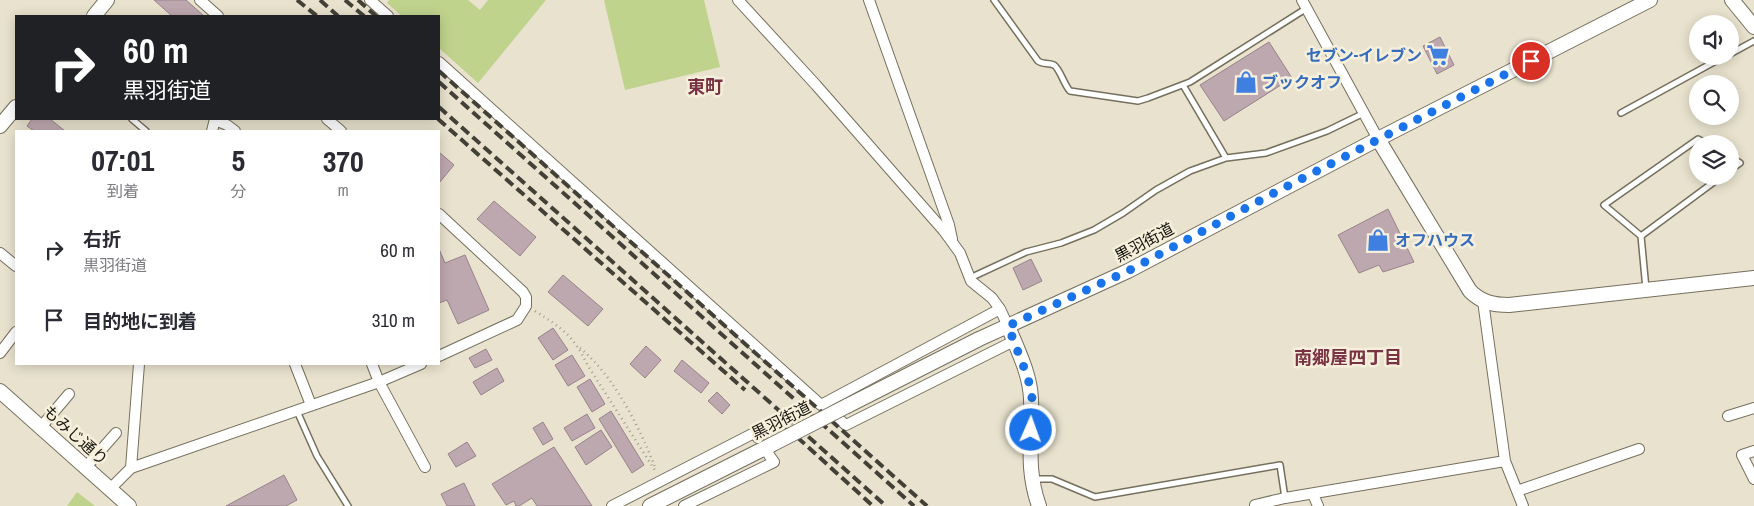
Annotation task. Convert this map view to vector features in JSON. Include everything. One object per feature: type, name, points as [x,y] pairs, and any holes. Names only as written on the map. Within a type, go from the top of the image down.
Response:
[{"type":"street","points":[[95,15],[107,0]]},
{"type":"street","points":[[200,0],[217,15]]},
{"type":"street","points":[[370,0],[387,15]]},
{"type":"street","points":[[738,0],[816,85],[952,243],[960,253],[970,278],[992,298],[1000,309],[1028,378],[1032,398],[1030,461],[1033,490],[1039,506]]},
{"type":"street","points":[[869,0],[946,216],[952,243]]},
{"type":"street","name":"黒羽街道","points":[[650,506],[770,450],[848,406],[1008,326],[1128,271],[1378,139],[1650,0]]},
{"type":"street","points":[[1732,0],[1754,27]]},
{"type":"street","points":[[1304,4],[1378,139],[1470,291],[1483,301],[1492,304],[1509,305],[1754,278]]},
{"type":"street","points":[[440,63],[846,425],[1014,341]]},
{"type":"street","points":[[0,126],[15,108]]},
{"type":"street","points":[[217,120],[234,130]]},
{"type":"street","points":[[327,120],[340,130]]},
{"type":"street","points":[[440,215],[526,296],[526,306],[516,320],[440,356]]},
{"type":"street","points":[[0,253],[15,265]]},
{"type":"street","points":[[1483,301],[1505,461],[1522,506]]},
{"type":"street","points":[[821,404],[1000,309]]},
{"type":"street","points":[[0,353],[15,333]]},
{"type":"street","points":[[295,365],[311,406]]},
{"type":"street","points":[[372,365],[425,467]]},
{"type":"street","points":[[110,489],[131,468],[380,382],[419,365]]},
{"type":"street","points":[[131,468],[139,368]]},
{"type":"street","name":"もみじ通り","points":[[0,391],[129,506]]},
{"type":"street","points":[[41,427],[69,394]]},
{"type":"street","points":[[1728,416],[1754,408]]},
{"type":"street","points":[[86,468],[116,433]]},
{"type":"street","points":[[612,506],[754,433],[758,438]]},
{"type":"street","points":[[1517,491],[1639,449]]},
{"type":"street","points":[[685,506],[774,462],[770,450]]},
{"type":"street","points":[[1754,451],[1742,454],[1754,479]]},
{"type":"street","points":[[1256,506],[1285,498],[1505,461]]},
{"type":"street","points":[[1313,494],[1318,506]]},
{"type":"lane","points":[[994,0],[1038,61],[1042,64],[1052,64],[1056,67],[1065,86],[1070,91],[1138,101],[1190,82],[1304,4]]},
{"type":"lane","points":[[1739,49],[1754,41]]},
{"type":"lane","points":[[1621,112],[1709,65]]},
{"type":"lane","points":[[1183,85],[1226,158]]},
{"type":"lane","points":[[970,278],[1026,252],[1061,243],[1094,230],[1156,190],[1190,171],[1226,158],[1266,153],[1327,131],[1364,113]]},
{"type":"lane","points":[[133,120],[145,130]]},
{"type":"lane","points":[[1646,289],[1641,236],[1604,205],[1689,145]]},
{"type":"lane","points":[[1641,236],[1710,185]]},
{"type":"lane","points":[[297,410],[317,456],[348,506]]},
{"type":"lane","points":[[1032,479],[1052,479],[1094,497],[1280,465],[1285,498]]},
{"type":"path","points":[[534,310],[564,330],[579,347],[594,359],[606,374],[647,447],[657,474],[588,366],[579,347]]},
{"type":"green space","points":[[389,0],[468,0],[480,10],[488,0],[546,0],[478,83],[440,49],[440,15],[401,15],[387,3]]},
{"type":"green space","points":[[604,0],[704,0],[720,67],[625,90]]},
{"type":"green space","points":[[77,492],[95,506],[67,506]]},
{"type":"building","points":[[154,0],[186,0],[203,15],[171,15]]},
{"type":"building","name":"セブン-イレブン","points":[[1440,37],[1454,65],[1437,74],[1423,46]]},
{"type":"building","name":"ブックオフ","points":[[1269,42],[1292,78],[1224,121],[1200,85]]},
{"type":"building","points":[[31,120],[51,120],[64,130],[33,130],[27,126]]},
{"type":"building","points":[[440,153],[454,165],[440,182]]},
{"type":"building","points":[[494,201],[536,237],[520,256],[477,219]]},
{"type":"building","points":[[1388,209],[1414,262],[1383,272],[1379,265],[1359,273],[1338,235]]},
{"type":"building","points":[[440,251],[445,263],[465,255],[489,310],[458,324],[447,300],[440,303]]},
{"type":"building","points":[[1031,259],[1042,281],[1023,290],[1013,268]]},
{"type":"building","points":[[563,275],[603,309],[588,326],[548,292]]},
{"type":"building","points":[[553,328],[568,350],[553,360],[538,338]]},
{"type":"building","points":[[646,346],[661,360],[645,378],[630,364]]},
{"type":"building","points":[[486,349],[492,360],[475,368],[469,358]]},
{"type":"building","points":[[572,355],[585,376],[568,386],[555,365]]},
{"type":"building","points":[[682,360],[709,383],[701,393],[674,371]]},
{"type":"building","points":[[497,368],[504,381],[481,395],[473,382]]},
{"type":"building","points":[[590,379],[605,404],[592,412],[577,387]]},
{"type":"building","points":[[717,392],[730,405],[722,414],[708,401]]},
{"type":"building","points":[[611,411],[644,465],[632,473],[599,419]]},
{"type":"building","points":[[587,414],[595,428],[572,441],[564,428]]},
{"type":"building","points":[[543,422],[553,439],[543,445],[533,428]]},
{"type":"building","points":[[601,430],[612,447],[586,465],[575,447]]},
{"type":"building","points":[[467,442],[476,456],[456,467],[448,454]]},
{"type":"building","points":[[554,447],[592,506],[537,506],[532,498],[519,506],[516,506],[514,501],[506,505],[492,484]]},
{"type":"building","points":[[284,475],[297,500],[286,506],[226,506]]},
{"type":"building","points":[[464,483],[475,506],[447,506],[441,494]]},
{"type":"railway","points":[[297,0],[316,15]]},
{"type":"railway","points":[[320,0],[337,15]]},
{"type":"railway","points":[[345,0],[363,15]]},
{"type":"railway","points":[[358,0],[375,15]]},
{"type":"railway","points":[[440,72],[927,506]]},
{"type":"railway","points":[[440,83],[914,506]]},
{"type":"railway","points":[[440,108],[886,506]]},
{"type":"railway","points":[[439,120],[745,390]]},
{"type":"railway","points":[[775,417],[873,506]]},
{"type":"place","name":"セブン-イレブン","points":[[1438,55]]},
{"type":"place","name":"ブックオフ","points":[[1246,82]]},
{"type":"place","name":"オフハウス","points":[[1378,240]]},
{"type":"district","name":"東町","points":[[705,86]]},
{"type":"district","name":"南郷屋四丁目","points":[[1348,357]]},
{"type":"route","points":[[1031,430],[1032,398],[1028,378],[1008,326],[1128,271],[1276,192],[1531,61]]}]
